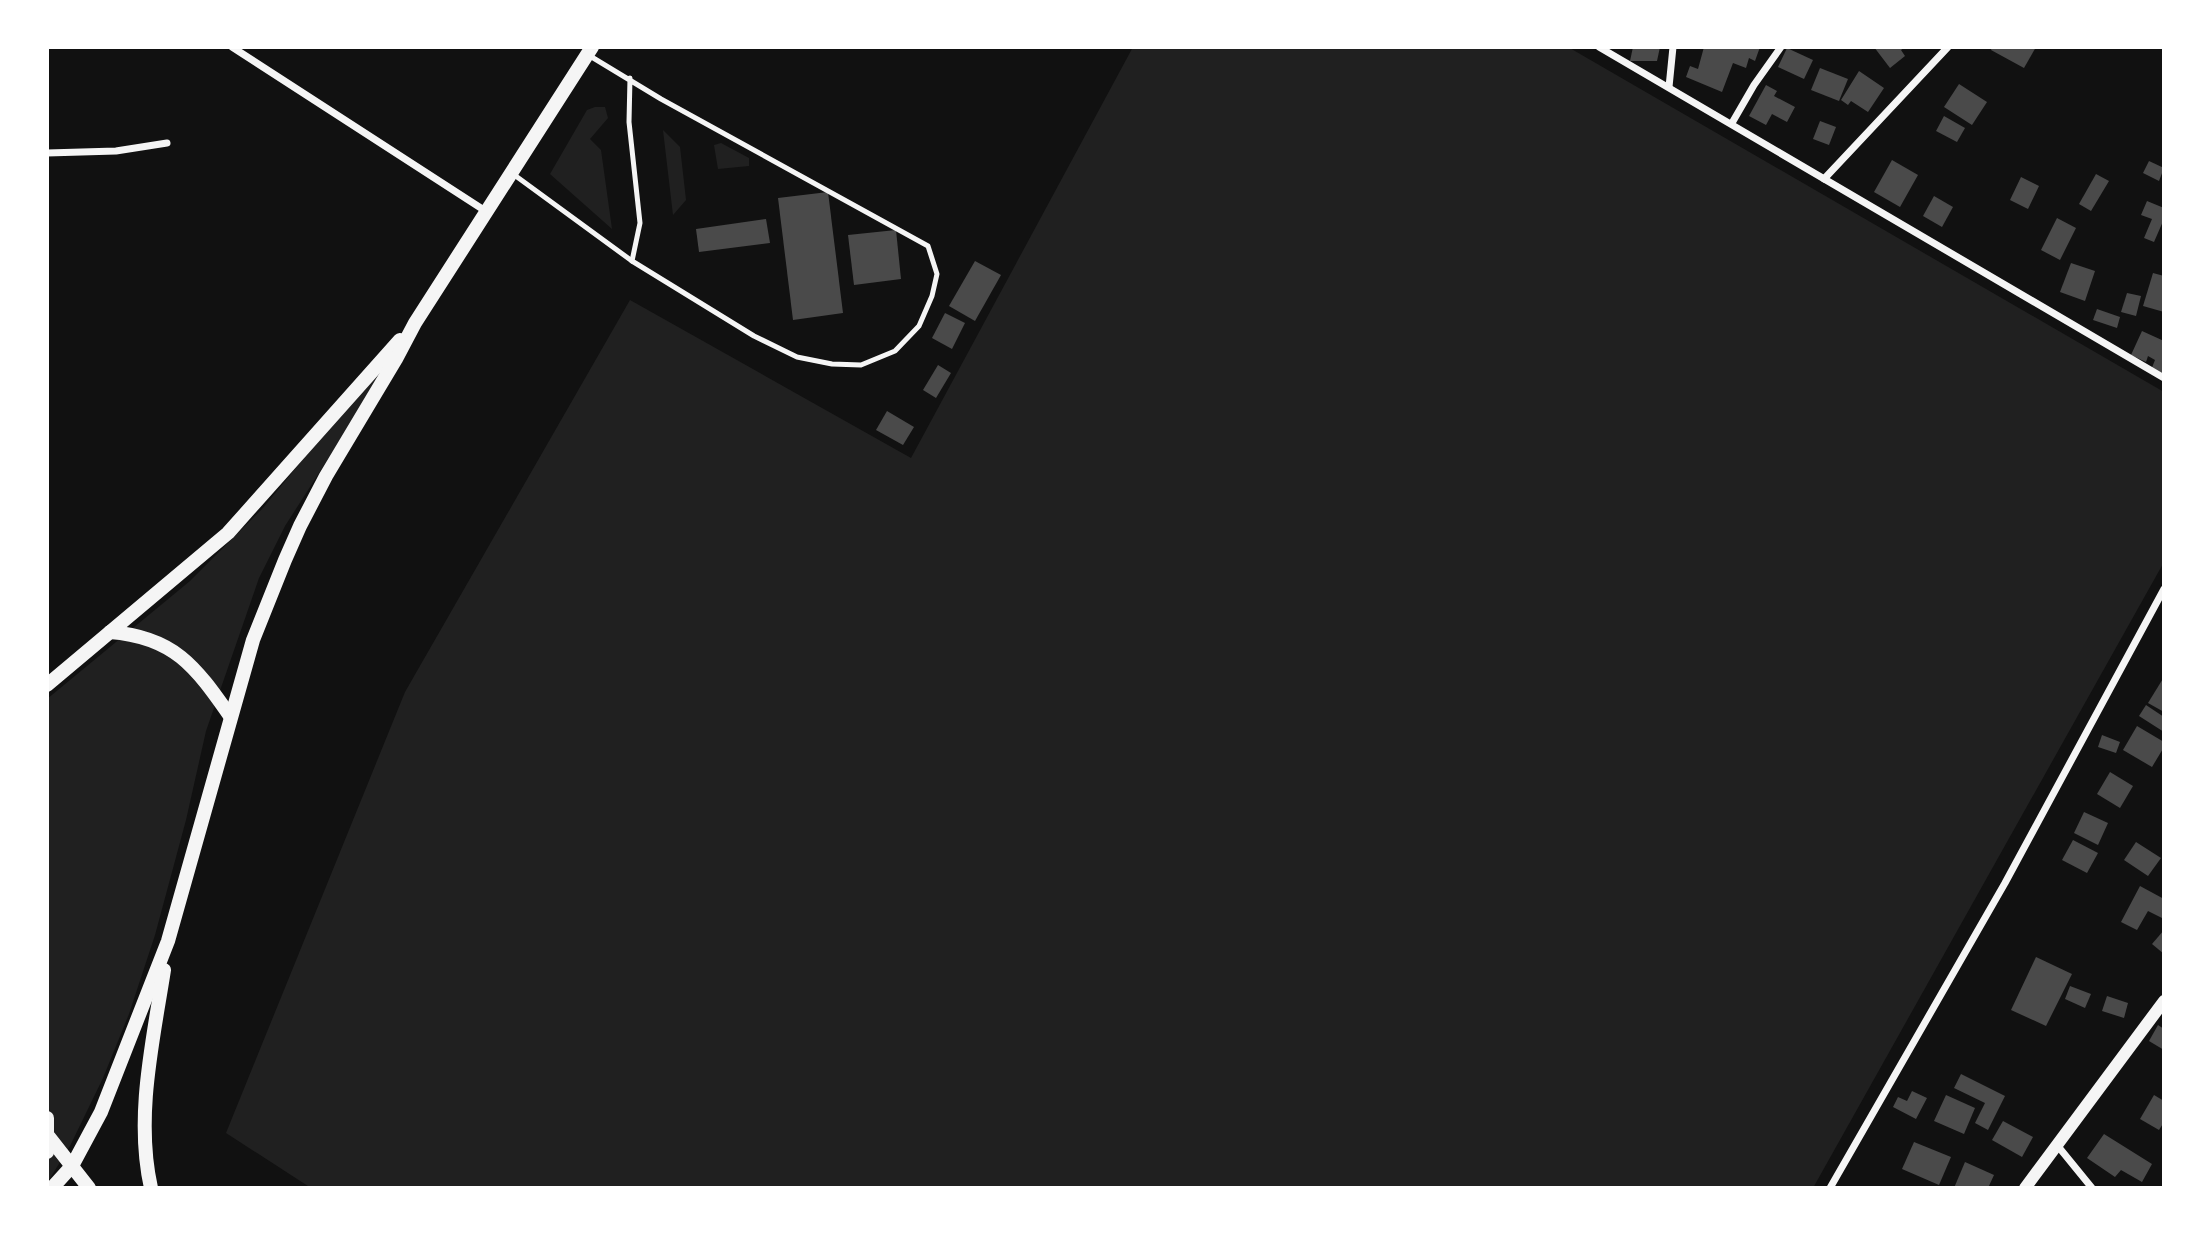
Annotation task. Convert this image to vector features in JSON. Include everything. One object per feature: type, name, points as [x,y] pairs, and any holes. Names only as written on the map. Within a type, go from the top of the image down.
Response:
[{"type":"main road","points":[[52,1188],[72,1166],[101,1112],[168,941],[253,640],[300,526],[415,323],[590,51]]},
{"type":"main road","points":[[47,685],[228,533],[415,323]]},
{"type":"main road","points":[[110,632],[136,634],[165,646],[190,662],[230,716]]},
{"type":"main road","points":[[151,1188],[147,1170],[144,1120],[168,941]]},
{"type":"main road","points":[[47,1118],[48,1144],[72,1166],[89,1188]]},
{"type":"street","points":[[232,47],[487,212]]},
{"type":"street","points":[[1599,47],[2164,378]]},
{"type":"street","points":[[1669,87],[1673,47]]},
{"type":"street","points":[[1732,123],[1754,85],[1781,47]]},
{"type":"street","points":[[1824,179],[1948,47]]},
{"type":"street","points":[[47,153],[116,151],[167,143]]},
{"type":"street","points":[[1830,1188],[2005,883],[2164,589]]},
{"type":"street","points":[[2025,1188],[2164,1001]]},
{"type":"street","points":[[2057,1145],[2092,1188]]},
{"type":"lane","points":[[511,172],[632,261],[754,336],[797,357],[832,364],[861,365],[894,351],[919,326],[932,296],[937,274],[929,246],[661,99],[590,51]]},
{"type":"lane","points":[[630,78],[629,122],[640,223],[632,261]]},
{"type":"shaded area","points":[[1133,47],[1568,47],[2164,392],[2164,562],[1813,1188],[311,1188],[226,1133],[405,692],[630,300],[911,458]]},
{"type":"shaded area","points":[[605,107],[608,118],[590,139],[601,150],[612,229],[550,174],[587,110]]},
{"type":"shaded area","points":[[663,130],[680,147],[686,200],[673,215]]},
{"type":"shaded area","points":[[721,143],[749,158],[749,166],[718,169],[714,145]]},
{"type":"shaded area","points":[[415,323],[285,526],[259,578],[206,731],[186,820],[155,935],[129,1014],[103,1078],[70,1146],[47,1183],[47,699],[190,581],[263,508]]},
{"type":"building","points":[[1633,47],[1660,47],[1657,61],[1630,61]]},
{"type":"building","points":[[1704,47],[1760,47],[1755,61],[1749,58],[1746,68],[1733,63],[1722,92],[1686,77],[1690,66],[1698,69]]},
{"type":"building","points":[[1874,47],[1905,47],[1901,50],[1905,56],[1890,68]]},
{"type":"building","points":[[1992,47],[2036,47],[2024,68],[1991,50]]},
{"type":"building","points":[[1787,48],[1813,60],[1804,79],[1778,67]]},
{"type":"building","points":[[1820,68],[1848,79],[1839,101],[1811,90]]},
{"type":"building","points":[[1859,71],[1884,88],[1868,112],[1851,101],[1848,105],[1841,100]]},
{"type":"building","points":[[1959,84],[1987,102],[1972,125],[1944,107]]},
{"type":"building","points":[[1766,85],[1777,91],[1774,96],[1795,107],[1787,122],[1772,114],[1766,125],[1749,116]]},
{"type":"building","points":[[1944,116],[1965,128],[1957,142],[1936,131]]},
{"type":"building","points":[[1820,121],[1836,127],[1829,145],[1813,139]]},
{"type":"building","points":[[1892,160],[1918,175],[1900,207],[1874,192]]},
{"type":"building","points":[[2149,161],[2164,168],[2159,181],[2143,173]]},
{"type":"building","points":[[2096,174],[2109,181],[2091,211],[2079,204]]},
{"type":"building","points":[[2021,177],[2039,186],[2028,209],[2010,200]]},
{"type":"building","points":[[828,192],[843,313],[793,320],[778,198]]},
{"type":"building","points":[[1934,196],[1953,207],[1942,227],[1923,216]]},
{"type":"building","points":[[2147,201],[2164,208],[2164,219],[2154,242],[2144,238],[2152,219],[2141,215]]},
{"type":"building","points":[[2057,218],[2076,228],[2060,260],[2041,250]]},
{"type":"building","points":[[766,219],[770,243],[699,252],[696,229]]},
{"type":"building","points":[[896,230],[901,279],[854,285],[848,235]]},
{"type":"building","points":[[975,261],[1001,275],[975,321],[949,306]]},
{"type":"building","points":[[2071,263],[2095,271],[2085,301],[2060,292]]},
{"type":"building","points":[[2153,273],[2164,276],[2164,312],[2143,306]]},
{"type":"building","points":[[2127,293],[2141,296],[2136,316],[2121,312]]},
{"type":"building","points":[[2097,309],[2120,317],[2117,328],[2093,320]]},
{"type":"building","points":[[945,313],[965,323],[952,349],[932,338]]},
{"type":"building","points":[[2142,331],[2164,341],[2164,369],[2161,374],[2151,370],[2155,360],[2148,356],[2146,362],[2131,355]]},
{"type":"building","points":[[938,365],[951,373],[936,398],[923,390]]},
{"type":"building","points":[[887,411],[914,427],[903,445],[876,430]]},
{"type":"building","points":[[2164,677],[2164,712],[2148,703]]},
{"type":"building","points":[[2146,705],[2164,717],[2164,732],[2139,716]]},
{"type":"building","points":[[2137,726],[2164,742],[2164,747],[2152,767],[2123,750]]},
{"type":"building","points":[[2102,735],[2120,742],[2116,753],[2098,747]]},
{"type":"building","points":[[2110,772],[2133,786],[2120,808],[2097,794]]},
{"type":"building","points":[[2084,812],[2108,823],[2098,845],[2074,833]]},
{"type":"building","points":[[2073,840],[2098,853],[2087,873],[2062,860]]},
{"type":"building","points":[[2136,842],[2161,858],[2148,876],[2124,860]]},
{"type":"building","points":[[2140,886],[2164,899],[2164,919],[2148,911],[2137,930],[2121,922]]},
{"type":"building","points":[[2164,930],[2164,954],[2152,944]]},
{"type":"building","points":[[2036,957],[2072,974],[2046,1026],[2011,1010]]},
{"type":"building","points":[[2070,986],[2091,994],[2085,1008],[2065,999]]},
{"type":"building","points":[[2107,996],[2128,1003],[2124,1018],[2102,1011]]},
{"type":"building","points":[[2158,1025],[2164,1029],[2164,1050],[2149,1041]]},
{"type":"building","points":[[1961,1074],[2005,1096],[1988,1130],[1975,1123],[1985,1103],[1954,1088]]},
{"type":"building","points":[[1912,1091],[1927,1098],[1916,1119],[1893,1107],[1898,1097],[1907,1101]]},
{"type":"building","points":[[1946,1095],[1975,1108],[1964,1134],[1934,1121]]},
{"type":"building","points":[[2154,1095],[2164,1101],[2164,1122],[2159,1130],[2140,1119]]},
{"type":"building","points":[[2003,1121],[2033,1137],[2022,1157],[1992,1140]]},
{"type":"building","points":[[2104,1134],[2152,1164],[2142,1182],[2121,1170],[2115,1177],[2087,1158]]},
{"type":"building","points":[[1914,1142],[1951,1157],[1939,1185],[1902,1169]]},
{"type":"building","points":[[1965,1162],[1994,1175],[1988,1188],[1954,1188]]}]
